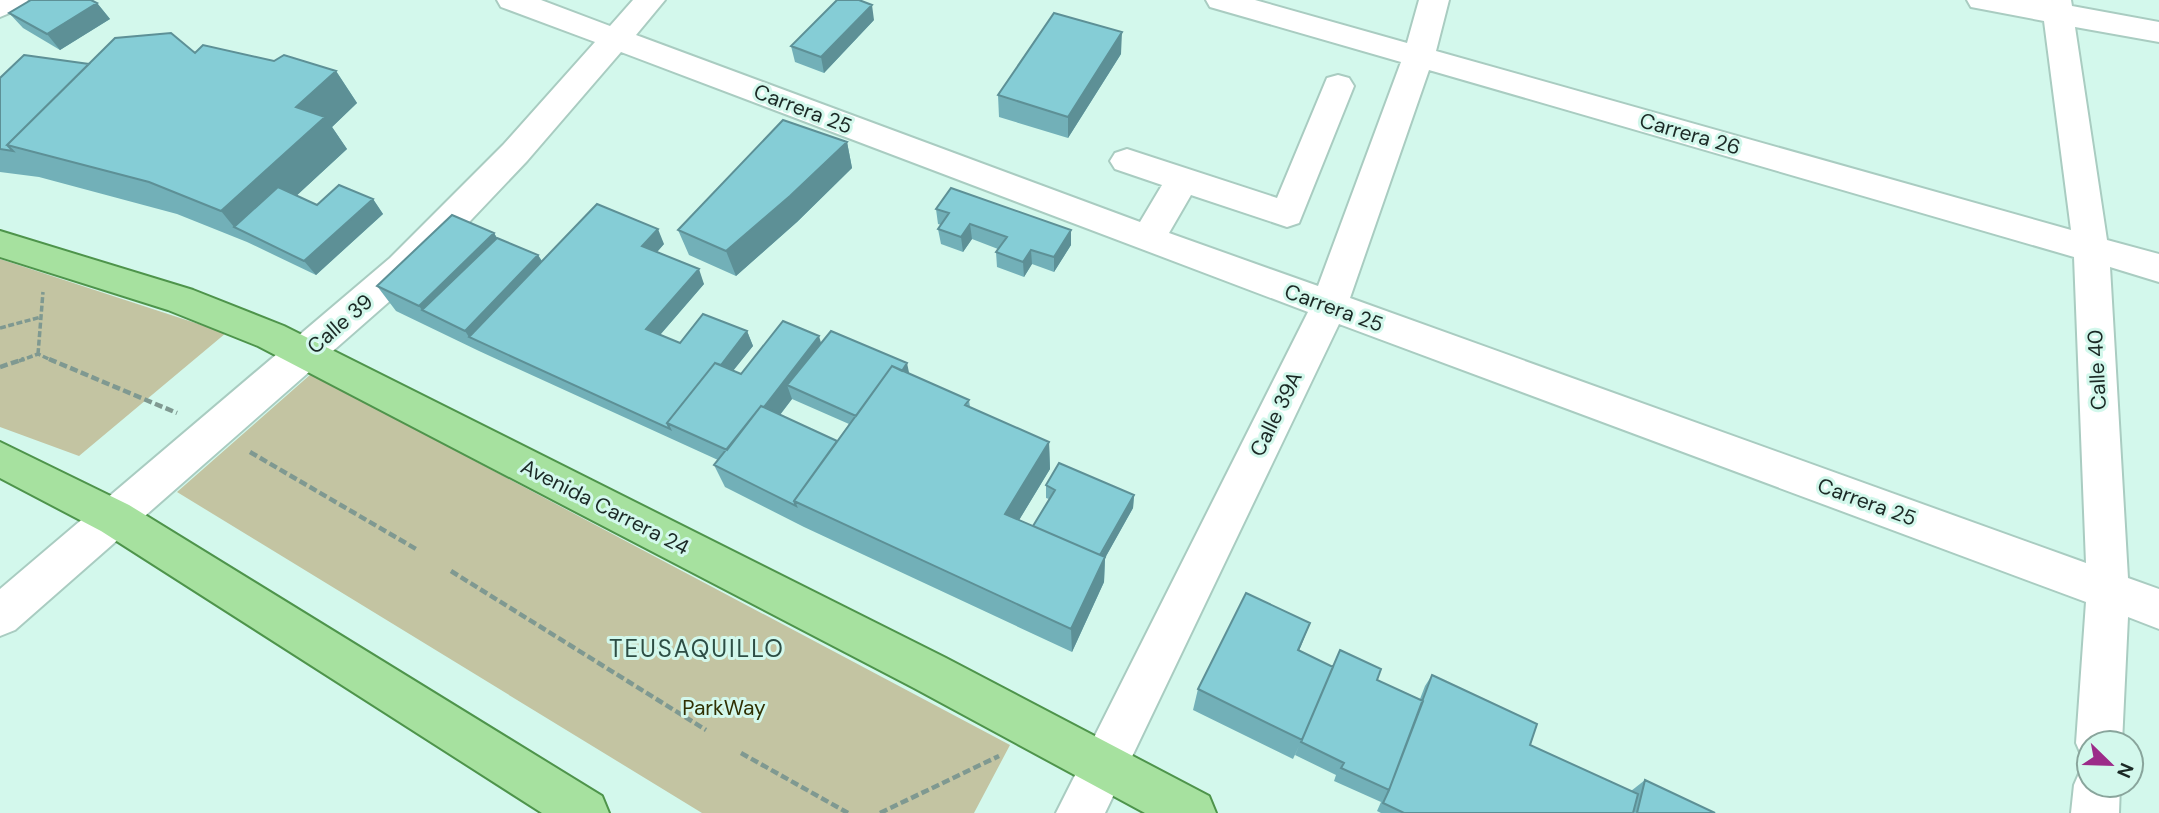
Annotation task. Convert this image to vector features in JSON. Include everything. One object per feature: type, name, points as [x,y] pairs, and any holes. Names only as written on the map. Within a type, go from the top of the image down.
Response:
[{"type":"main road","name":"Avenida Carrera 24","points":[[0,244],[212,311],[305,354],[1104,765],[1192,813]]},
{"type":"main road","points":[[0,459],[116,518],[584,813]]},
{"type":"street","points":[[0,7],[13,0]]},
{"type":"street","name":"Carrera 25","points":[[512,0],[1329,306],[2159,609]]},
{"type":"street","name":"Calle 39","points":[[0,616],[305,354],[412,258],[524,143],[650,0]]},
{"type":"street","name":"Carrera 26","points":[[1222,0],[2159,268]]},
{"type":"street","name":"Calle 39A","points":[[1080,813],[1329,306],[1419,55],[1434,0]]},
{"type":"street","points":[[1982,0],[2058,8],[2159,32]]},
{"type":"street","name":"Calle 40","points":[[2058,8],[2091,249],[2108,591],[2100,729]]},
{"type":"street","points":[[1127,162],[1287,214],[1338,86]]},
{"type":"street","points":[[1148,239],[1182,180]]},
{"type":"path","points":[[38,354],[43,282]]},
{"type":"path","points":[[0,328],[41,317]]},
{"type":"path","points":[[0,367],[38,354],[181,414]]},
{"type":"path","points":[[249,452],[415,549]]},
{"type":"path","points":[[451,571],[706,730]]},
{"type":"path","points":[[880,813],[1044,734]]},
{"type":"path","points":[[741,753],[848,813]]},
{"type":"green space","points":[[0,259],[226,333],[79,456],[0,427]]},
{"type":"green space","name":"ParkWay","points":[[311,374],[1010,745],[974,813],[702,813],[177,492]]},
{"type":"building","points":[[31,0],[91,0],[97,3],[47,34],[9,13]]},
{"type":"building","points":[[837,0],[859,0],[872,5],[821,57],[791,46]]},
{"type":"building","points":[[1054,13],[1122,32],[1068,117],[998,95]]},
{"type":"building","points":[[171,33],[195,53],[203,45],[274,61],[284,55],[336,71],[296,107],[325,117],[221,211],[149,182],[7,145],[115,38]]},
{"type":"building","points":[[24,55],[89,64],[7,145],[13,151],[0,149],[0,78]]},
{"type":"building","points":[[783,120],[847,142],[726,251],[678,230]]},
{"type":"building","points":[[339,185],[373,199],[304,261],[234,227],[278,187],[317,205]]},
{"type":"building","points":[[951,188],[1071,230],[1054,257],[1031,250],[1023,262],[996,252],[1007,237],[970,224],[961,237],[938,229],[949,213],[936,209]]},
{"type":"building","points":[[597,204],[658,229],[642,246],[699,269],[646,329],[680,343],[703,314],[747,331],[721,365],[715,363],[667,423],[670,429],[469,337]]},
{"type":"building","points":[[452,215],[494,233],[419,306],[377,286]]},
{"type":"building","points":[[497,238],[538,255],[465,331],[422,310]]},
{"type":"building","points":[[783,321],[819,336],[727,450],[667,423],[715,363],[741,374]]},
{"type":"building","points":[[831,331],[907,363],[902,371],[892,366],[856,416],[787,385]]},
{"type":"building","points":[[892,366],[969,400],[965,405],[1049,442],[1005,514],[1105,557],[1071,629],[794,501]]},
{"type":"building","points":[[761,406],[837,441],[794,501],[796,506],[714,465]]},
{"type":"building","points":[[1059,463],[1134,495],[1100,555],[1033,526],[1055,490],[1046,485]]},
{"type":"building","points":[[1246,593],[1310,623],[1298,650],[1333,667],[1302,740],[1198,689]]},
{"type":"building","points":[[1340,650],[1381,669],[1377,680],[1423,701],[1389,790],[1341,768],[1344,763],[1301,742]]},
{"type":"building","points":[[1432,675],[1537,724],[1530,745],[1638,794],[1633,813],[1404,813],[1383,803]]},
{"type":"building","points":[[1645,780],[1715,813],[1637,813]]},
{"type":"district","name":"TEUSAQUILLO","points":[[697,648]]}]
